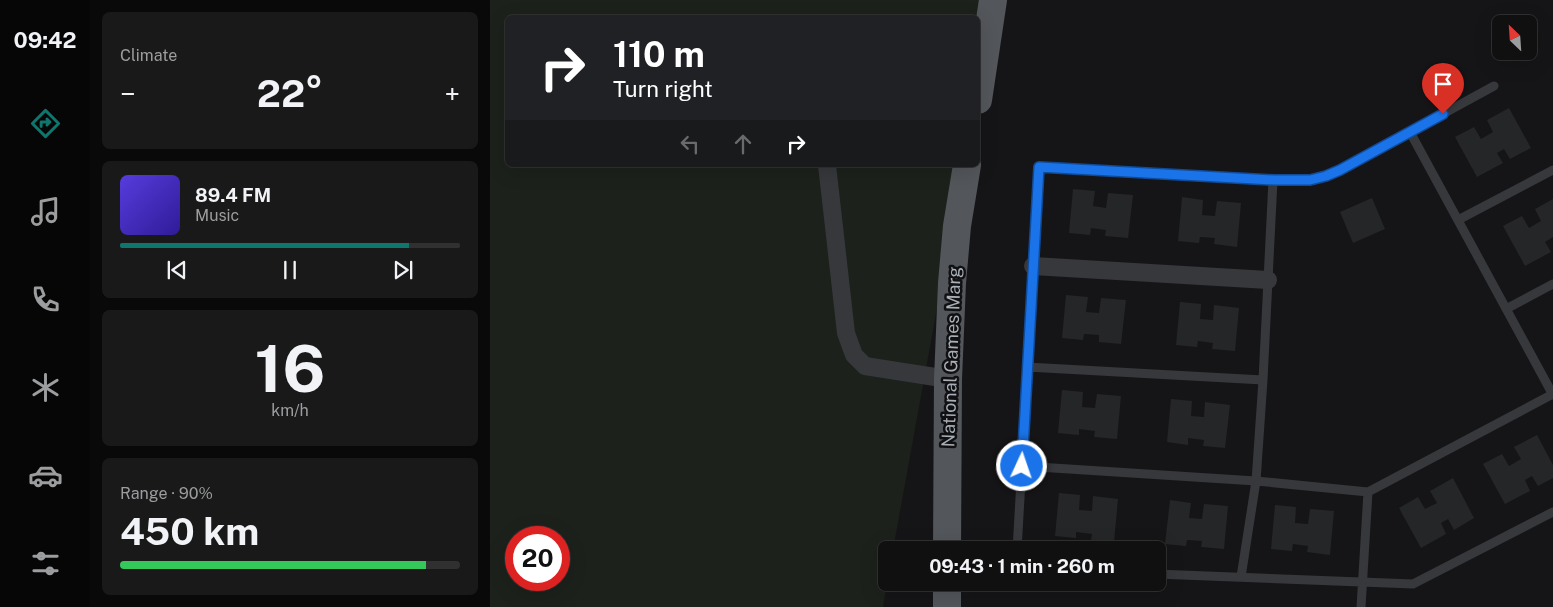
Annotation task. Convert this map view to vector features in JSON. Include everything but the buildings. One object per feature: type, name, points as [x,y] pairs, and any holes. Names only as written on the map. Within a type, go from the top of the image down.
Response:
[{"type":"main road","points":[[980,87],[993,0]]},
{"type":"main road","name":"National Games Marg","points":[[947,541],[948,379],[952,283],[957,226],[967,167]]},
{"type":"main road","points":[[947,591],[947,607]]},
{"type":"street","points":[[827,167],[846,332],[854,355],[865,366],[948,379]]},
{"type":"street","points":[[1033,266],[1268,280]]},
{"type":"lane","points":[[1018,541],[1039,167],[1274,180],[1310,180],[1340,170],[1494,86]]},
{"type":"lane","points":[[1022,466],[1256,481],[1368,492],[1553,395],[1410,132]]},
{"type":"lane","points":[[1458,220],[1553,170]]},
{"type":"lane","points":[[1241,577],[1256,481],[1274,180]]},
{"type":"lane","points":[[1506,309],[1553,284]]},
{"type":"lane","points":[[1027,367],[1263,380]]},
{"type":"lane","points":[[1361,607],[1368,492]]},
{"type":"lane","points":[[1166,574],[1414,584],[1553,512]]},
{"type":"shaded area","points":[[490,0],[993,0],[980,16],[505,15],[505,167],[963,167],[895,541],[878,541],[878,591],[886,591],[883,607],[490,607]]},
{"type":"route","points":[[1022,466],[1039,167],[1290,181],[1310,180],[1340,170],[1443,114]]}]
